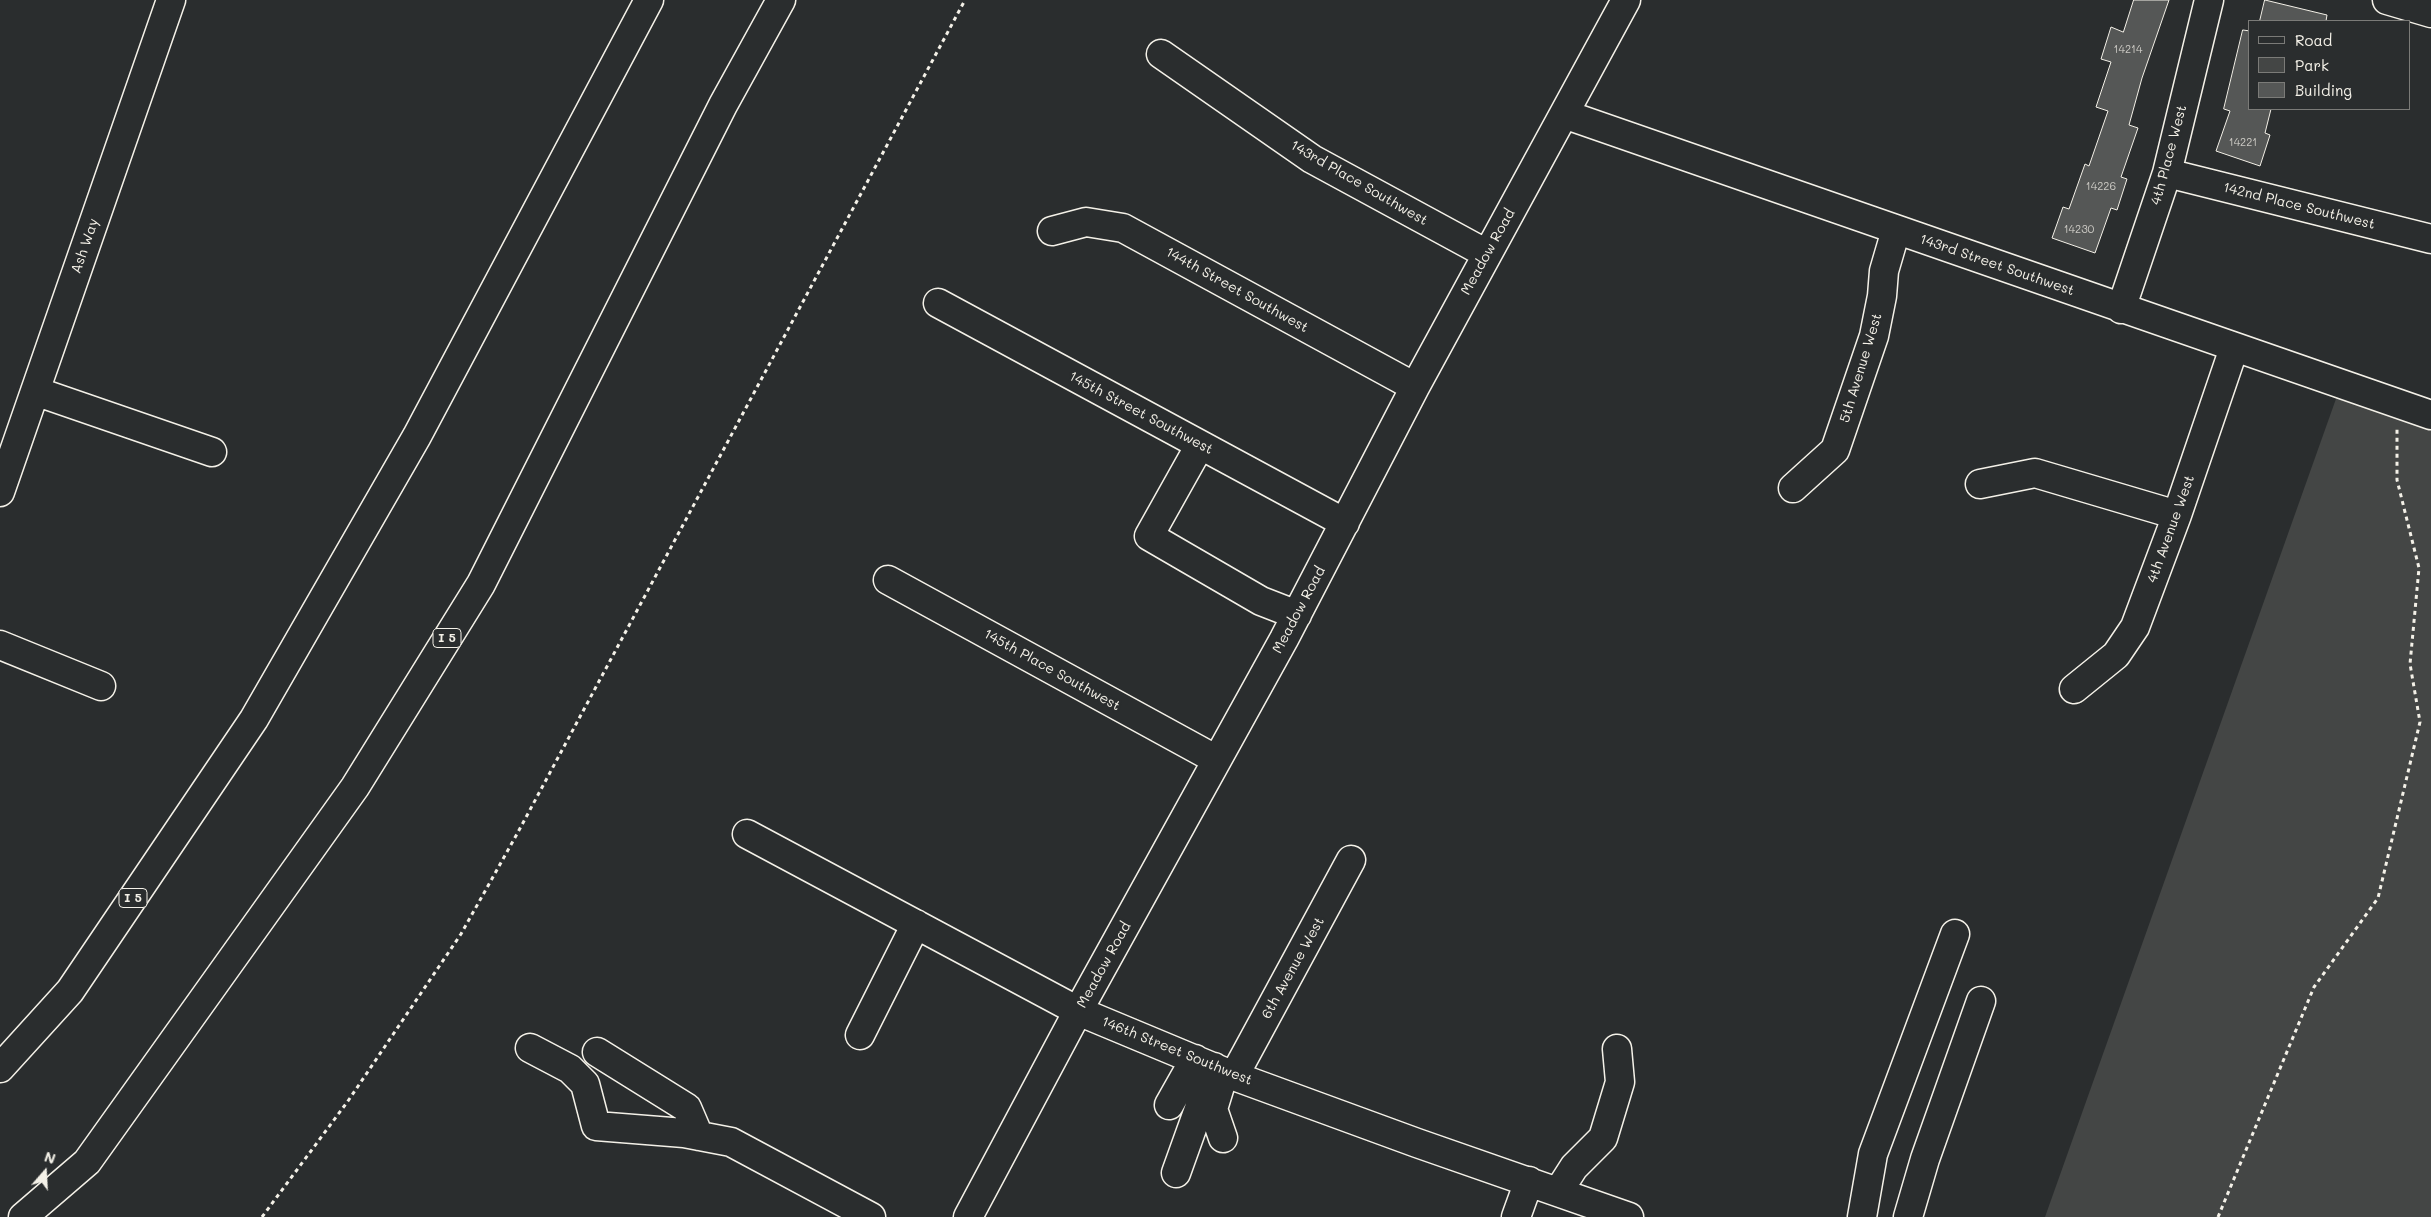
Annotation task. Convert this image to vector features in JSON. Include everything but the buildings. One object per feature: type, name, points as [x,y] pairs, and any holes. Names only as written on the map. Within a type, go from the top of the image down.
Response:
[{"type":"main road","name":"Ash Way","points":[[0,492],[171,0]]},
{"type":"main road","name":"I 5","points":[[0,1068],[70,991],[254,719],[416,436],[649,0]]},
{"type":"main road","name":"I 5","points":[[23,1217],[87,1162],[355,787],[480,584],[723,105],[781,0]]},
{"type":"main road","name":"Meadow Road","points":[[968,1217],[1078,1011],[1297,615],[1415,387],[1626,0]]},
{"type":"main road","name":"4th Place West","points":[[2122,308],[2167,173],[2209,0]]},
{"type":"main road","points":[[2387,0],[2431,12]]},
{"type":"main road","name":"143rd Place Southwest","points":[[1161,54],[1312,159],[1487,254]]},
{"type":"main road","name":"143rd Street Southwest","points":[[1564,114],[2431,415]]},
{"type":"main road","name":"142nd Place Southwest","points":[[2167,173],[2431,239]]},
{"type":"main road","name":"144th Street Southwest","points":[[1052,231],[1086,222],[1123,228],[1415,387]]},
{"type":"main road","name":"5th Avenue West","points":[[1793,488],[1834,450],[1874,336],[1882,296],[1884,271],[1896,230]]},
{"type":"main road","name":"145th Street Southwest","points":[[938,303],[1345,523]]},
{"type":"main road","name":"4th Avenue West","points":[[2074,689],[2116,655],[2135,627],[2177,514],[2234,348]]},
{"type":"main road","points":[[35,391],[212,452]]},
{"type":"main road","points":[[1200,445],[1150,536],[1261,601],[1297,615]]},
{"type":"main road","points":[[1980,484],[2036,473],[2177,514]]},
{"type":"main road","name":"145th Place Southwest","points":[[888,580],[1217,760]]},
{"type":"main road","points":[[0,645],[101,686]]},
{"type":"main road","name":"146th Street Southwest","points":[[747,834],[1078,1011],[1217,1068],[1417,1144],[1529,1181],[1570,1203],[1629,1217]]},
{"type":"main road","name":"6th Avenue West","points":[[1217,1068],[1351,860]]},
{"type":"main road","points":[[860,1035],[916,924]]},
{"type":"main road","points":[[1862,1217],[1873,1154],[1955,934]]},
{"type":"main road","points":[[1908,1217],[1925,1159],[1981,1001]]},
{"type":"main road","points":[[530,1048],[570,1069],[585,1084],[596,1126],[699,1136],[731,1142],[871,1217]]},
{"type":"main road","points":[[1570,1203],[1574,1167],[1603,1138],[1620,1082],[1617,1049]]},
{"type":"main road","points":[[597,1052],[686,1108],[699,1136]]},
{"type":"main road","points":[[1169,1105],[1217,1068]]},
{"type":"main road","points":[[1217,1068],[1213,1109],[1223,1138]]},
{"type":"main road","points":[[1176,1172],[1217,1068]]},
{"type":"main road","points":[[1516,1217],[1529,1181]]},
{"type":"path","points":[[262,1217],[348,1101],[461,934],[522,825],[965,0]]},
{"type":"path","points":[[2218,1217],[2314,987],[2378,898],[2420,722],[2410,664],[2419,568],[2398,480],[2397,403]]},
{"type":"green space","points":[[2337,396],[2431,428],[2431,1217],[2045,1217]]}]
